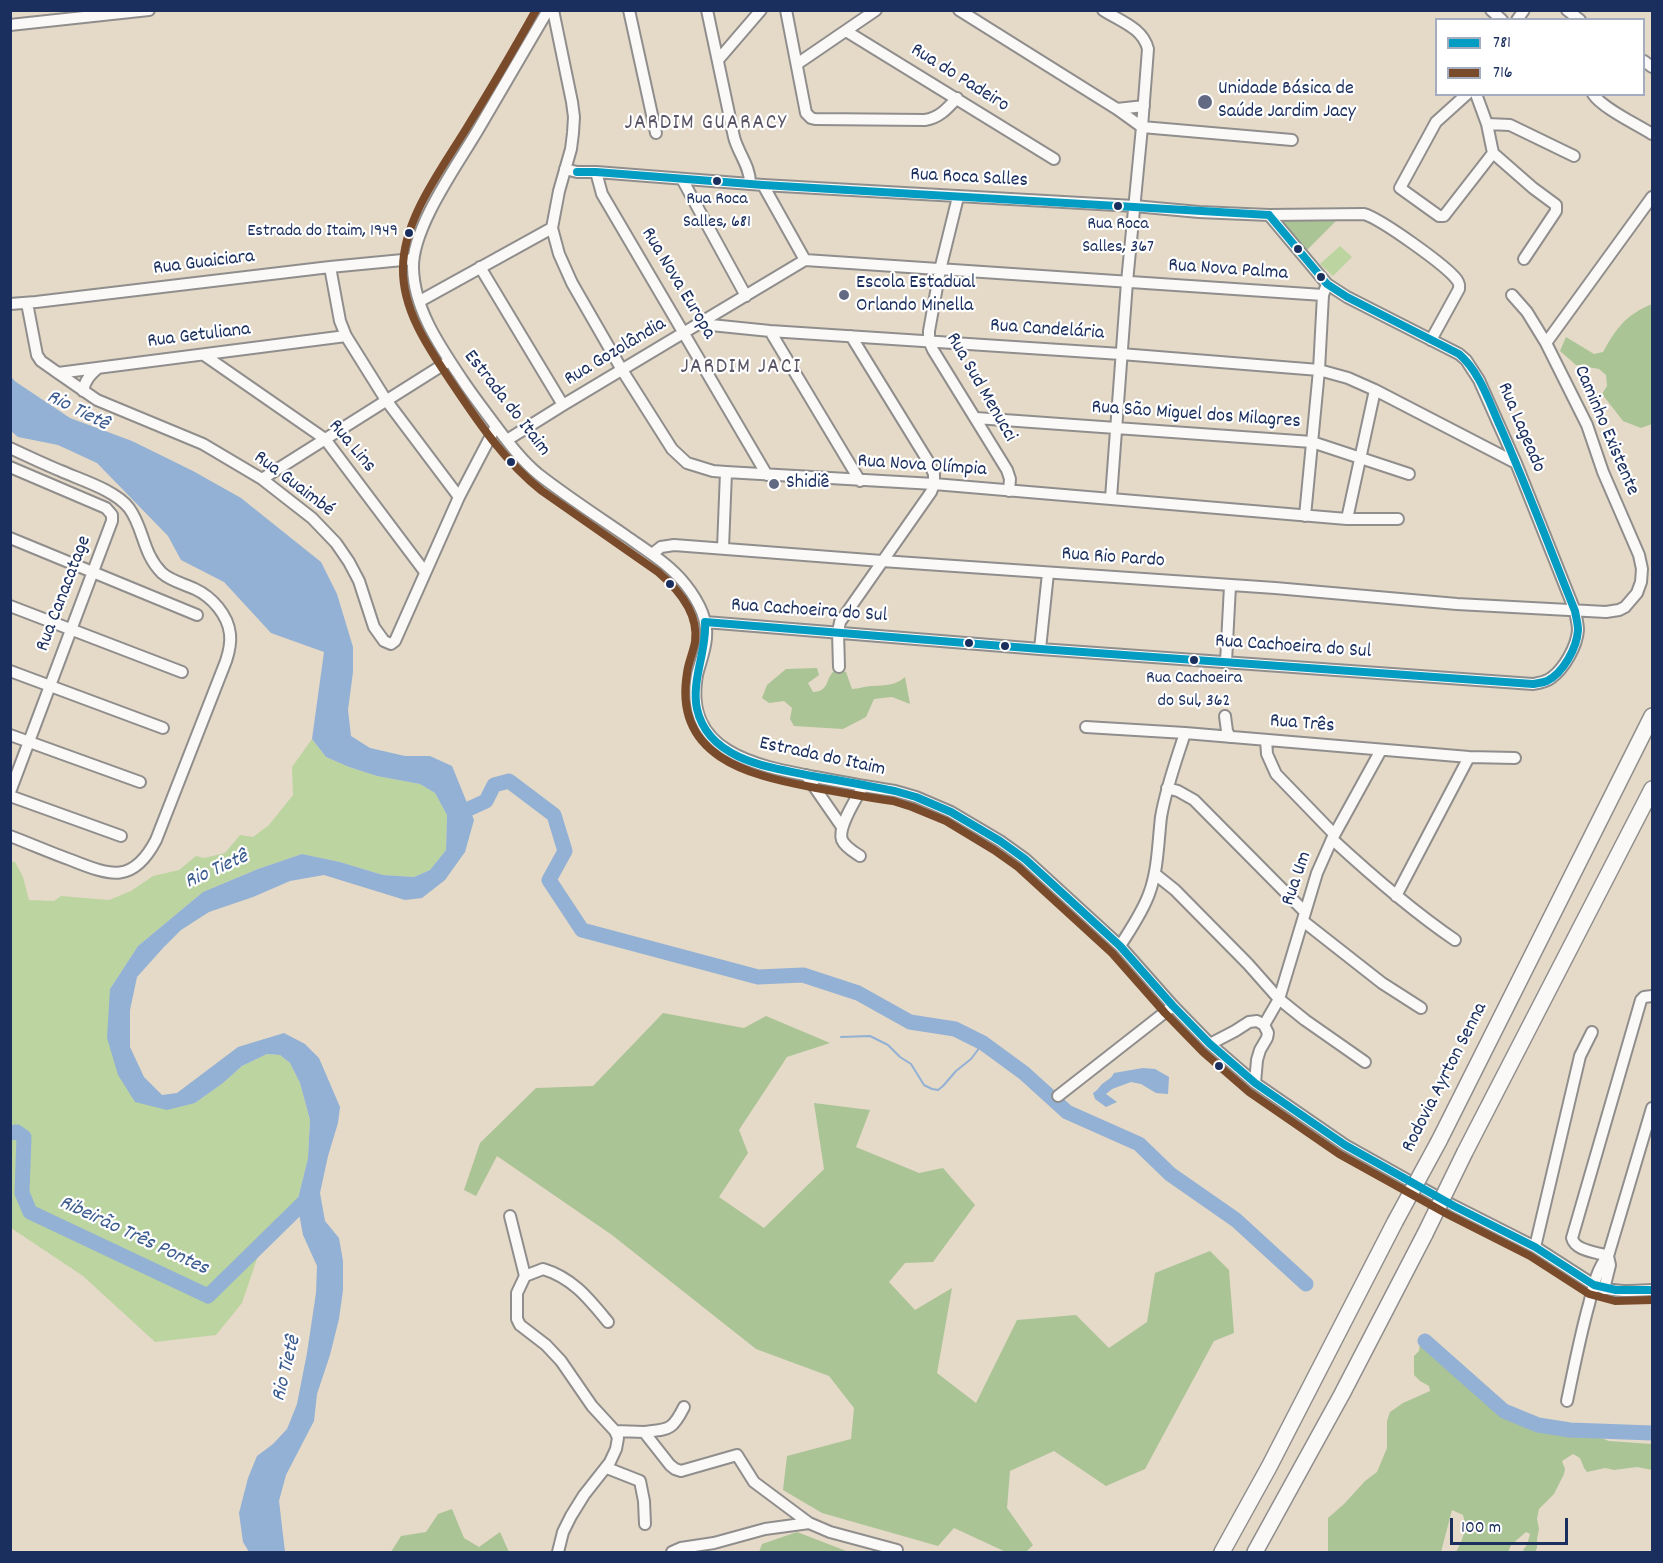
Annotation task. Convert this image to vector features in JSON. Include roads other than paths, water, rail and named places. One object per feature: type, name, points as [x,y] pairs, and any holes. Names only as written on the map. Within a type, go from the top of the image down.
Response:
[{"type":"highway","name":"Rodovia Ayrton Senna","points":[[1222,1552],[1269,1467],[1439,1141],[1653,716]]},
{"type":"highway","points":[[1255,1552],[1342,1394],[1653,789]]},
{"type":"street","points":[[48,21],[54,10]]},
{"type":"street","points":[[10,25],[149,10]]},
{"type":"street","name":"Estrada do Itaim","points":[[548,10],[439,194],[416,247],[413,272],[429,327],[449,360],[519,456],[536,472],[667,566],[686,585],[694,597],[705,622],[706,640],[694,698],[700,721],[705,729],[720,745],[748,761],[806,776],[895,791],[916,797],[951,812],[983,830],[1025,859],[1120,946],[1210,1044],[1255,1083],[1345,1145],[1535,1247],[1599,1287],[1619,1291],[1653,1290]]},
{"type":"street","name":"Rua Nova Olímpia","points":[[553,10],[574,117],[571,149],[552,228],[559,254],[572,283],[658,429],[687,463],[726,472],[934,484],[1347,519],[1398,519]]},
{"type":"street","points":[[629,10],[656,133]]},
{"type":"street","points":[[707,10],[734,137],[738,151],[749,170],[750,183]]},
{"type":"street","points":[[718,60],[760,10]]},
{"type":"street","points":[[786,10],[806,112],[813,119],[912,121],[932,119],[940,115],[957,98]]},
{"type":"street","points":[[797,64],[876,10]]},
{"type":"street","points":[[960,10],[1142,127],[1292,140]]},
{"type":"street","points":[[1103,10],[1135,29],[1144,38],[1148,49],[1110,498]]},
{"type":"street","name":"Rua do Padeiro","points":[[846,31],[1054,159]]},
{"type":"street","points":[[1465,96],[1436,122],[1400,188],[1439,216],[1444,216],[1493,153]]},
{"type":"street","points":[[1477,96],[1487,124],[1493,153],[1556,205],[1556,211],[1524,259]]},
{"type":"street","points":[[1595,96],[1653,134]]},
{"type":"street","points":[[1117,109],[1144,106]]},
{"type":"street","points":[[1487,124],[1510,125],[1574,156]]},
{"type":"street","name":"Rua Roca Salles","points":[[565,169],[577,172],[763,185],[1134,206],[1199,212],[1372,216],[1445,268],[1458,282],[1459,289],[1431,340]]},
{"type":"street","name":"Rua Nova Europa","points":[[596,172],[602,194],[767,475]]},
{"type":"street","points":[[682,178],[746,296]]},
{"type":"street","points":[[763,185],[805,260]]},
{"type":"street","name":"Rua Sud Menucci","points":[[958,197],[940,270],[929,341],[1007,470],[1010,479],[1009,490]]},
{"type":"street","points":[[1546,343],[1653,197]]},
{"type":"street","name":"Rua Lageado","points":[[1269,215],[1325,290],[1347,297],[1459,354],[1473,369],[1516,463],[1575,611]]},
{"type":"street","points":[[420,301],[552,228]]},
{"type":"street","name":"Rua Guaiciara","points":[[10,304],[413,259]]},
{"type":"street","name":"Rua Gozolândia","points":[[507,441],[805,260]]},
{"type":"street","name":"Rua Nova Palma","points":[[805,260],[1127,282],[1325,290]]},
{"type":"street","points":[[330,267],[340,321],[346,336],[386,400],[459,497]]},
{"type":"street","points":[[480,267],[563,405]]},
{"type":"street","points":[[1305,516],[1325,290]]},
{"type":"street","name":"Caminho Existente","points":[[1512,295],[1527,312],[1546,343],[1587,425],[1603,472],[1639,555],[1642,569],[1637,593],[1625,607],[1606,612],[1575,611]]},
{"type":"street","name":"Rua Guaimbé","points":[[32,303],[35,351],[41,361],[57,374],[97,400],[203,444],[262,480],[312,518],[336,543],[350,562],[359,581],[374,627],[387,643],[391,644],[395,641],[459,497],[496,426]]},
{"type":"street","name":"Rua Candelária","points":[[701,324],[770,331],[1121,354],[1319,370],[1348,378],[1375,390],[1516,463]]},
{"type":"street","points":[[770,331],[860,481]]},
{"type":"street","name":"Rua Getuliana","points":[[57,374],[346,336]]},
{"type":"street","points":[[839,667],[840,622],[924,504],[934,484],[934,474],[928,461],[851,336]]},
{"type":"street","points":[[227,370],[227,361],[234,351]]},
{"type":"street","name":"Rua Lins","points":[[204,355],[326,439],[425,572]]},
{"type":"street","points":[[262,480],[449,360]]},
{"type":"street","points":[[83,391],[87,379],[98,368]]},
{"type":"street","points":[[1347,519],[1375,390]]},
{"type":"street","name":"Rua São Miguel dos Milagres","points":[[976,418],[1312,442],[1409,474]]},
{"type":"street","points":[[10,448],[123,501],[131,512],[143,544],[158,568],[166,576],[207,596],[218,607],[226,620],[230,633],[229,652],[222,671],[156,840],[141,863],[126,872],[109,873],[10,836]]},
{"type":"street","name":"Rua Canacatage","points":[[10,467],[106,508],[112,515],[112,521],[10,794]]},
{"type":"street","points":[[723,548],[726,472]]},
{"type":"street","points":[[10,537],[197,615]]},
{"type":"street","name":"Rua Rio Pardo","points":[[652,554],[667,545],[723,548],[1575,611]]},
{"type":"street","points":[[1040,649],[1048,573]]},
{"type":"street","points":[[1226,662],[1230,586]]},
{"type":"street","points":[[10,606],[182,672]]},
{"type":"street","name":"Rua Cachoeira do Sul","points":[[705,622],[1040,649],[1533,684],[1548,680],[1565,663],[1578,630],[1575,611]]},
{"type":"street","points":[[10,671],[163,728]]},
{"type":"street","points":[[1225,716],[1230,737]]},
{"type":"street","name":"Rua Três","points":[[1086,727],[1469,757],[1515,758]]},
{"type":"street","points":[[1120,946],[1143,909],[1155,874],[1167,788],[1185,733]]},
{"type":"street","points":[[10,735],[140,782]]},
{"type":"street","points":[[1266,740],[1267,754],[1275,774],[1333,836],[1396,896],[1421,917],[1455,940]]},
{"type":"street","name":"Rua Um","points":[[1255,1083],[1257,1060],[1268,1033],[1264,1025],[1279,999],[1317,873],[1333,836],[1381,750]]},
{"type":"street","points":[[1396,896],[1469,757]]},
{"type":"street","points":[[806,776],[842,826]]},
{"type":"street","points":[[860,856],[842,841],[842,826],[863,786]]},
{"type":"street","points":[[1167,788],[1194,800],[1304,916],[1382,983],[1420,1008]]},
{"type":"street","points":[[10,794],[121,836]]},
{"type":"street","points":[[1155,874],[1175,890],[1233,948],[1279,999],[1365,1062]]},
{"type":"street","points":[[1608,1256],[1577,1246],[1573,1243],[1572,1238],[1641,1000],[1644,997],[1653,996]]},
{"type":"street","points":[[1058,1096],[1173,1006]]},
{"type":"street","points":[[1210,1044],[1249,1022],[1257,1021],[1264,1025]]},
{"type":"street","points":[[1535,1247],[1580,1056],[1593,1032]]},
{"type":"street","points":[[1567,1401],[1581,1333],[1599,1287],[1603,1262],[1608,1256],[1653,1108]]},
{"type":"street","points":[[510,1216],[525,1276],[517,1293],[517,1319],[520,1325],[546,1345],[556,1356],[592,1406],[615,1431],[618,1438],[618,1444],[607,1468],[584,1495],[571,1516],[563,1532],[558,1552]]},
{"type":"street","points":[[525,1276],[543,1269],[549,1271],[577,1287],[608,1322]]},
{"type":"street","points":[[615,1431],[644,1432],[671,1427],[684,1407]]},
{"type":"street","points":[[644,1432],[675,1469],[681,1471],[737,1455],[754,1482],[809,1523],[830,1532],[897,1550]]},
{"type":"street","points":[[607,1468],[640,1480],[645,1524]]},
{"type":"street","points":[[672,1552],[765,1529],[809,1523]]},
{"type":"water","points":[[10,376],[70,418],[132,441],[241,498],[321,562],[337,594],[353,647],[353,672],[348,710],[351,736],[370,748],[405,756],[430,756],[452,766],[474,820],[465,852],[445,880],[422,898],[405,900],[324,875],[290,881],[209,912],[181,930],[137,977],[130,1010],[130,1047],[144,1077],[162,1095],[177,1093],[238,1047],[284,1033],[305,1044],[319,1058],[340,1107],[320,1193],[325,1221],[339,1238],[343,1261],[343,1290],[330,1355],[317,1394],[314,1421],[286,1475],[279,1501],[285,1552],[249,1552],[243,1542],[239,1513],[248,1478],[257,1456],[287,1429],[297,1404],[316,1293],[317,1266],[303,1235],[297,1203],[308,1158],[310,1120],[300,1083],[290,1063],[280,1055],[267,1054],[242,1066],[195,1103],[167,1110],[135,1102],[118,1075],[107,1038],[110,989],[138,946],[203,892],[302,854],[383,875],[414,877],[430,870],[446,850],[447,815],[435,793],[420,784],[377,776],[326,757],[312,739],[324,652],[271,633],[224,582],[181,560],[168,536],[97,463],[58,445],[18,437],[11,431]]},
{"type":"water","points":[[1143,1068],[1155,1069],[1169,1077],[1168,1094],[1156,1093],[1141,1084],[1131,1082],[1112,1089],[1106,1094],[1117,1102],[1106,1107],[1095,1099],[1093,1093],[1114,1073]]},
{"type":"waterway","points":[[462,812],[486,801],[494,785],[509,781],[554,815],[565,851],[549,880],[582,930],[758,977],[803,975],[858,993],[910,1022],[955,1029],[983,1043],[1024,1073],[1067,1112],[1139,1144],[1170,1174],[1236,1220],[1306,1284]]},
{"type":"waterway","points":[[841,1037],[870,1036],[888,1045],[911,1064],[924,1085],[938,1090],[971,1059],[983,1043]]},
{"type":"waterway","name":"Ribeirão Três Pontes","points":[[10,1133],[17,1132],[24,1137],[22,1193],[30,1212],[208,1296],[307,1199]]},
{"type":"waterway","points":[[1425,1341],[1504,1411],[1538,1425],[1570,1430],[1652,1433]]},
{"type":"place","name":"Unidade Básica de Saúde Jardim Jacy","points":[[1205,102]]},
{"type":"place","name":"Rua Roca Salles, 681","points":[[717,181]]},
{"type":"place","name":"Rua Roca Salles, 367","points":[[1118,206]]},
{"type":"place","name":"Estrada do Itaim, 1949","points":[[409,233]]},
{"type":"place","name":"Escola Estadual Orlando Minella","points":[[844,295]]},
{"type":"place","name":"Shidiê","points":[[774,484]]},
{"type":"place","name":"Rua Cachoeira do Sul, 362","points":[[1194,660]]},
{"type":"district","name":"JARDIM GUARACY","points":[[706,125]]},
{"type":"district","name":"JARDIM JACI","points":[[741,369]]},
{"type":"water label","name":"Rio Tietê","points":[[77,412]]},
{"type":"water label","name":"Rio Tietê","points":[[217,871]]},
{"type":"water label","name":"Rio Tietê","points":[[288,1369]]}]
